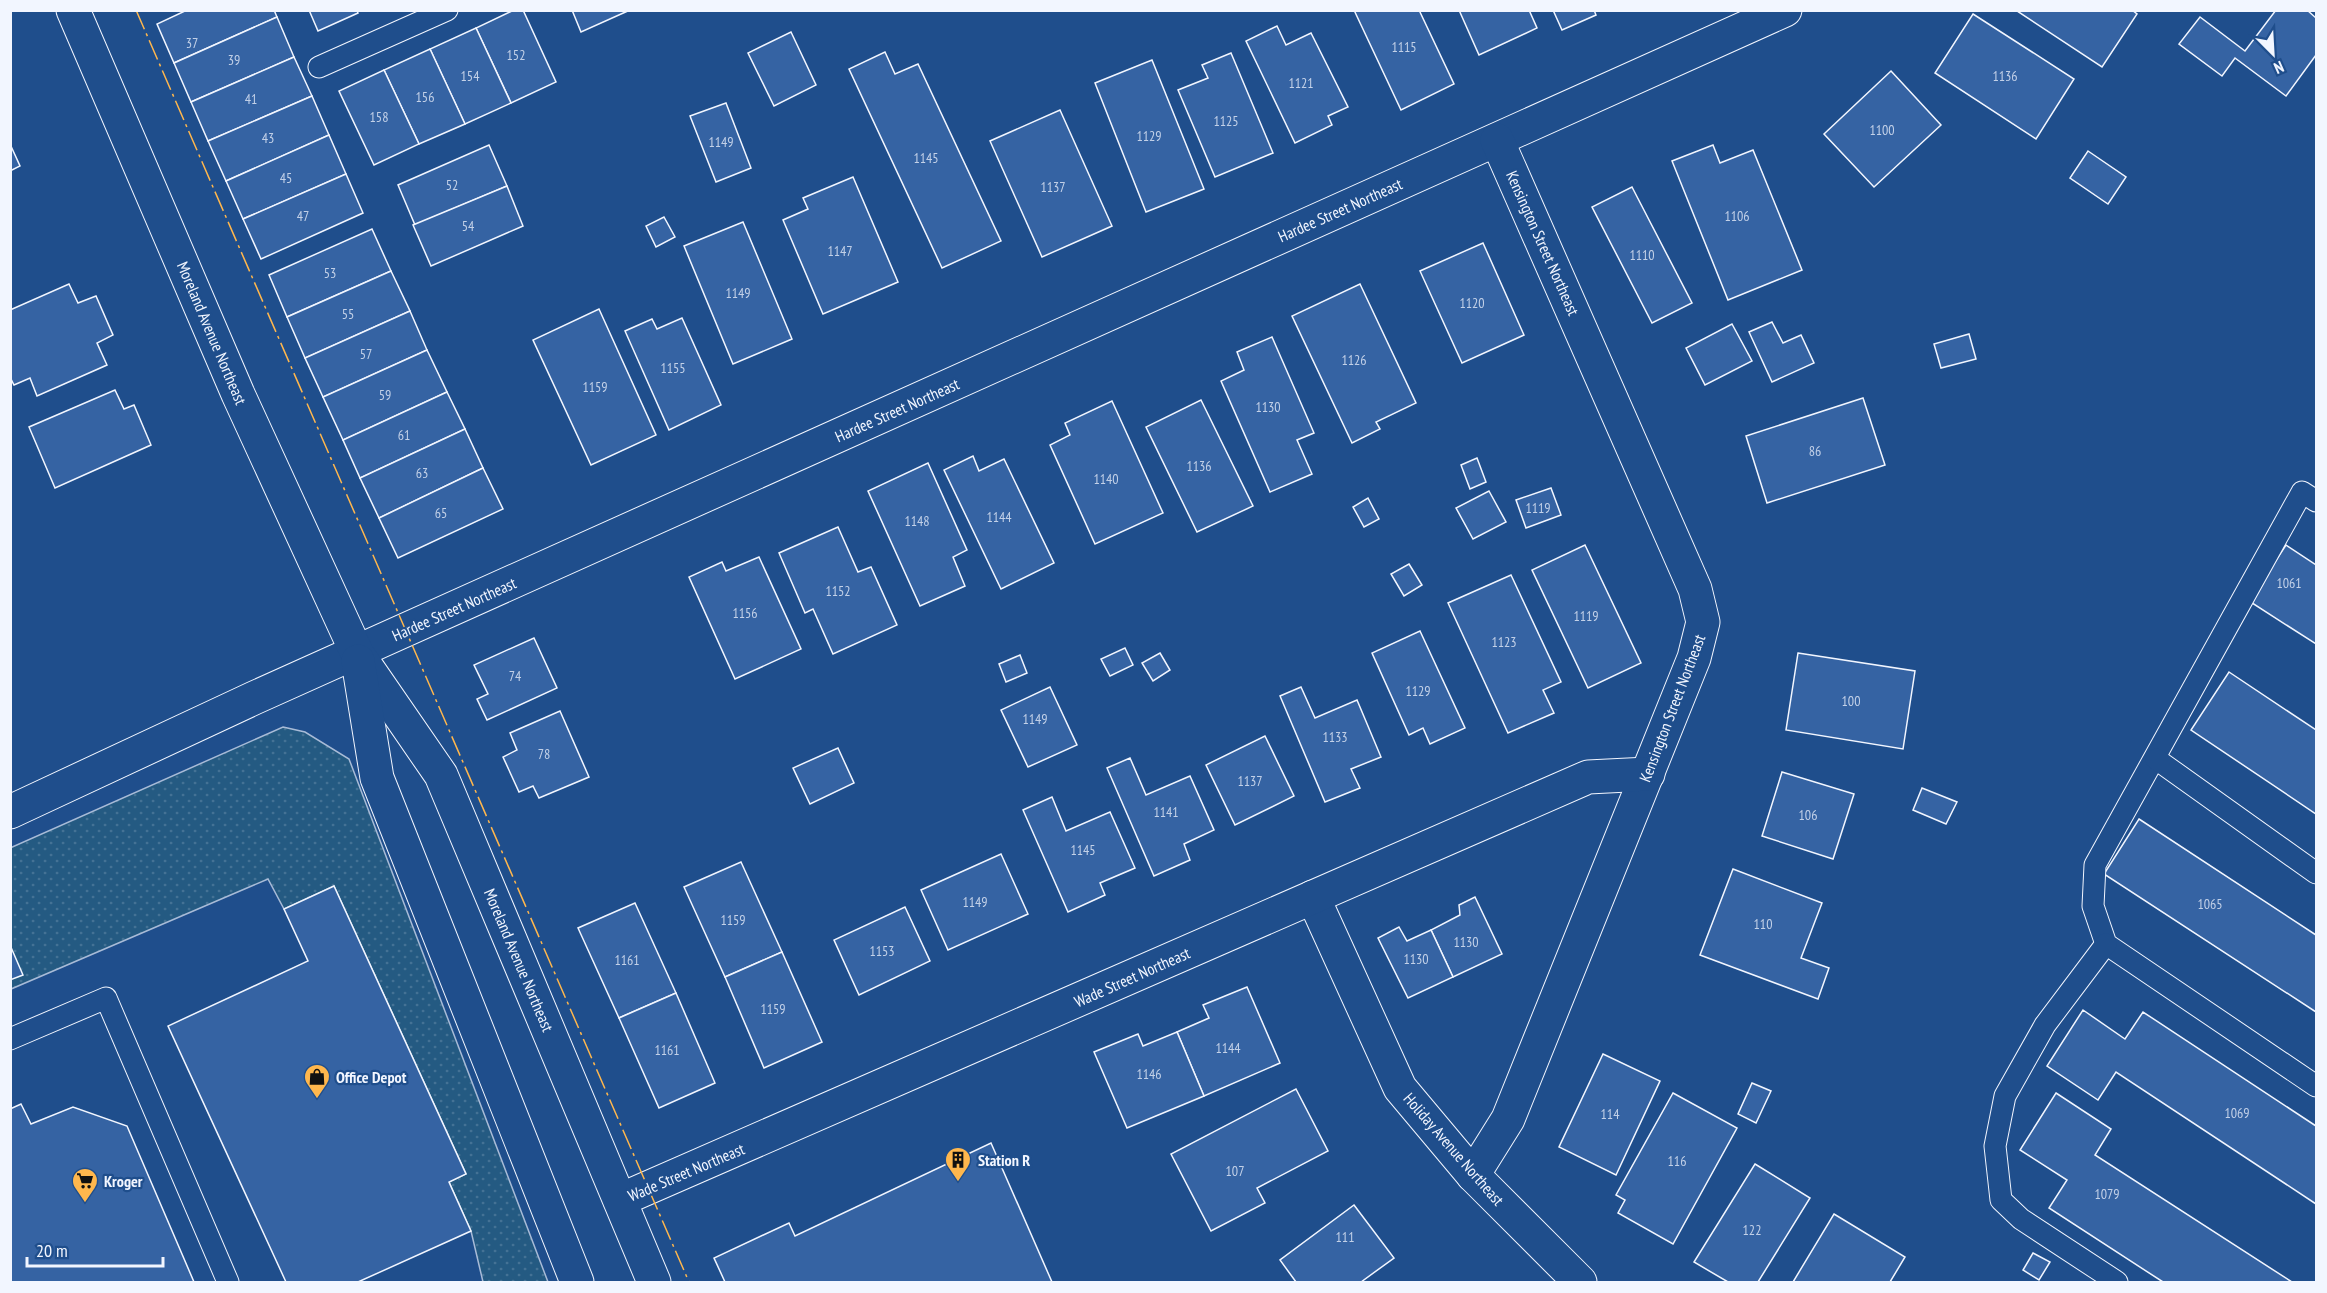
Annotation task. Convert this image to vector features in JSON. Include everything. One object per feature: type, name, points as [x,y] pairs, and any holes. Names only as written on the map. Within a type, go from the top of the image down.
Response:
[{"type":"main road","name":"Moreland Avenue Northeast","points":[[73,10],[238,394],[357,653],[441,775],[654,1282]]},
{"type":"main road","name":"Hardee Street Northeast","points":[[10,812],[357,653],[1785,10]]},
{"type":"main road","name":"Kensington Street Northeast","points":[[1473,1175],[1508,1119],[1694,658],[1704,622],[1695,589],[1497,140]]},
{"type":"main road","name":"Moreland Avenue Northeast","points":[[357,653],[377,778],[577,1282]]},
{"type":"main road","name":"Wade Street Northeast","points":[[620,1200],[1588,777],[1648,774]]},
{"type":"main road","name":"Holiday Avenue Northeast","points":[[1313,897],[1400,1088],[1473,1175],[1580,1282]]},
{"type":"lane","points":[[318,68],[447,10]]},
{"type":"lane","points":[[2316,501],[2302,492],[2156,759],[2095,865],[2093,906],[2106,944],[2316,1086]]},
{"type":"lane","points":[[2156,759],[2316,873]]},
{"type":"lane","points":[[2106,944],[2045,1025],[2005,1095],[1995,1146],[2001,1200],[2021,1219],[2116,1282]]},
{"type":"lane","points":[[10,1039],[106,998],[228,1282]]},
{"type":"shaded area","points":[[283,727],[305,732],[349,759],[548,1282],[483,1282],[471,1231],[449,1182],[466,1174],[334,886],[284,909],[268,879],[11,989],[10,848]]},
{"type":"building","points":[[187,10],[274,10],[277,17],[174,63],[157,24]]},
{"type":"building","points":[[309,10],[357,10],[358,13],[318,31]]},
{"type":"building","points":[[514,10],[523,10],[556,82],[511,103],[476,28]]},
{"type":"building","points":[[572,10],[630,10],[581,32]]},
{"type":"building","points":[[1354,10],[1419,10],[1454,84],[1401,110]]},
{"type":"building","points":[[1459,10],[1529,10],[1537,28],[1479,55]]},
{"type":"building","points":[[1553,10],[1594,10],[1596,15],[1562,30]]},
{"type":"building","points":[[2132,10],[2137,14],[2102,67],[2017,11]]},
{"type":"building","points":[[2276,10],[2307,10],[2316,18],[2316,55],[2286,96],[2235,58],[2222,76],[2179,44],[2200,17],[2245,51]]},
{"type":"building","points":[[1973,14],[2074,79],[2036,139],[1935,73]]},
{"type":"building","points":[[277,17],[294,57],[191,102],[174,63]]},
{"type":"building","points":[[1277,26],[1286,45],[1311,33],[1348,107],[1328,116],[1332,125],[1295,143],[1246,41]]},
{"type":"building","points":[[476,28],[511,103],[465,124],[430,49]]},
{"type":"building","points":[[791,32],[816,85],[774,106],[748,53]]},
{"type":"building","points":[[430,49],[465,124],[419,144],[384,70]]},
{"type":"building","points":[[885,52],[895,74],[918,64],[1001,241],[942,268],[849,69]]},
{"type":"building","points":[[1231,53],[1273,153],[1215,177],[1178,90],[1208,78],[1202,65]]},
{"type":"building","points":[[294,57],[312,96],[208,141],[191,102]]},
{"type":"building","points":[[1152,60],[1204,189],[1146,212],[1095,83]]},
{"type":"building","points":[[384,70],[419,144],[374,165],[339,91]]},
{"type":"building","points":[[1891,71],[1941,125],[1874,187],[1824,134]]},
{"type":"building","points":[[312,96],[329,135],[226,181],[208,141]]},
{"type":"building","points":[[726,103],[751,168],[716,182],[690,116]]},
{"type":"building","points":[[1060,110],[1112,226],[1042,257],[990,141]]},
{"type":"building","points":[[329,135],[346,174],[243,219],[226,181]]},
{"type":"building","points":[[10,144],[20,166],[10,171]]},
{"type":"building","points":[[489,145],[507,186],[415,225],[398,185]]},
{"type":"building","points":[[1713,145],[1720,163],[1753,150],[1802,270],[1728,300],[1672,161]]},
{"type":"building","points":[[2088,151],[2126,177],[2108,204],[2070,178]]},
{"type":"building","points":[[346,174],[363,213],[261,259],[243,219]]},
{"type":"building","points":[[853,177],[898,282],[823,314],[783,220],[808,209],[803,198]]},
{"type":"building","points":[[507,186],[523,226],[431,266],[413,225]]},
{"type":"building","points":[[1632,187],[1692,303],[1652,323],[1592,207]]},
{"type":"building","points":[[664,217],[675,237],[656,247],[646,226]]},
{"type":"building","points":[[743,222],[792,339],[733,364],[684,246]]},
{"type":"building","points":[[372,229],[391,271],[287,317],[269,275]]},
{"type":"building","points":[[1483,243],[1524,335],[1462,363],[1420,271]]},
{"type":"building","points":[[391,271],[410,311],[305,358],[287,317]]},
{"type":"building","points":[[69,284],[78,303],[96,296],[113,335],[97,343],[107,365],[37,396],[30,378],[14,385],[10,377],[10,310]]},
{"type":"building","points":[[1360,284],[1416,403],[1376,422],[1380,429],[1352,443],[1292,316]]},
{"type":"building","points":[[599,309],[656,435],[591,465],[533,340]]},
{"type":"building","points":[[410,311],[427,350],[323,397],[305,358]]},
{"type":"building","points":[[682,318],[721,405],[669,430],[625,331],[652,319],[657,329]]},
{"type":"building","points":[[1772,322],[1783,343],[1801,335],[1814,363],[1772,382],[1749,332]]},
{"type":"building","points":[[1732,324],[1752,361],[1705,385],[1686,348]]},
{"type":"building","points":[[1969,334],[1976,359],[1941,368],[1934,344]]},
{"type":"building","points":[[1272,337],[1314,433],[1297,440],[1312,474],[1270,492],[1221,381],[1244,370],[1237,352]]},
{"type":"building","points":[[427,350],[447,392],[343,440],[323,397]]},
{"type":"building","points":[[115,390],[124,409],[134,405],[151,445],[55,488],[29,427]]},
{"type":"building","points":[[447,392],[465,429],[360,478],[343,440]]},
{"type":"building","points":[[1863,398],[1885,465],[1767,503],[1746,436]]},
{"type":"building","points":[[1201,400],[1253,506],[1197,532],[1146,427]]},
{"type":"building","points":[[1112,401],[1163,513],[1095,544],[1050,445],[1070,435],[1065,423]]},
{"type":"building","points":[[465,429],[483,468],[379,518],[360,478]]},
{"type":"building","points":[[973,456],[979,471],[1004,459],[1054,563],[1001,589],[944,470]]},
{"type":"building","points":[[1477,458],[1486,482],[1470,489],[1461,465]]},
{"type":"building","points":[[928,463],[967,550],[953,557],[965,586],[920,606],[868,491]]},
{"type":"building","points":[[483,468],[503,509],[398,558],[379,518]]},
{"type":"building","points":[[1551,488],[1561,515],[1526,528],[1516,500]]},
{"type":"building","points":[[1489,491],[1506,522],[1473,539],[1456,508]]},
{"type":"building","points":[[1368,498],[1379,519],[1364,527],[1353,507]]},
{"type":"building","points":[[838,527],[858,572],[871,567],[897,625],[833,654],[813,609],[805,613],[779,553]]},
{"type":"building","points":[[1585,545],[1641,663],[1588,688],[1532,570]]},
{"type":"building","points":[[2286,545],[2316,565],[2316,644],[2249,601]]},
{"type":"building","points":[[759,557],[801,649],[735,679],[689,577],[722,562],[726,571]]},
{"type":"building","points":[[1409,564],[1422,585],[1404,596],[1391,574]]},
{"type":"building","points":[[1511,575],[1561,682],[1543,690],[1554,713],[1508,733],[1448,603]]},
{"type":"building","points":[[1420,631],[1465,728],[1430,744],[1423,728],[1409,735],[1372,653]]},
{"type":"building","points":[[534,638],[557,688],[487,720],[477,699],[488,694],[474,665]]},
{"type":"building","points":[[1125,648],[1133,665],[1110,676],[1101,659]]},
{"type":"building","points":[[1160,653],[1170,670],[1153,681],[1142,663]]},
{"type":"building","points":[[1798,653],[1915,671],[1903,749],[1786,730]]},
{"type":"building","points":[[1020,655],[1027,673],[1006,682],[999,664]]},
{"type":"building","points":[[2229,672],[2316,730],[2316,814],[2191,730]]},
{"type":"building","points":[[1050,687],[1077,745],[1028,767],[1001,710]]},
{"type":"building","points":[[1301,687],[1315,718],[1357,700],[1381,757],[1351,769],[1360,788],[1325,802],[1280,696]]},
{"type":"building","points":[[560,711],[589,777],[539,798],[533,786],[519,792],[503,757],[517,750],[510,733]]},
{"type":"building","points":[[1265,736],[1294,796],[1235,825],[1206,765]]},
{"type":"building","points":[[838,748],[854,783],[810,804],[793,768]]},
{"type":"building","points":[[1130,758],[1146,795],[1190,776],[1214,830],[1184,844],[1190,860],[1154,876],[1107,768]]},
{"type":"building","points":[[1782,772],[1854,794],[1833,859],[1762,836]]},
{"type":"building","points":[[1922,788],[1957,802],[1946,824],[1913,810]]},
{"type":"building","points":[[1052,797],[1066,831],[1110,812],[1135,868],[1100,883],[1105,895],[1068,912],[1023,810]]},
{"type":"building","points":[[2139,819],[2316,935],[2316,1012],[2104,874]]},
{"type":"building","points":[[1001,854],[1028,914],[948,950],[921,890]]},
{"type":"building","points":[[741,862],[782,952],[725,977],[684,887]]},
{"type":"building","points":[[1733,869],[1822,903],[1801,958],[1829,968],[1818,999],[1700,955]]},
{"type":"building","name":"Office Depot","points":[[334,886],[466,1174],[449,1182],[471,1231],[358,1282],[286,1282],[168,1026],[308,961],[284,909]]},
{"type":"building","points":[[1475,897],[1502,954],[1453,977],[1431,930],[1460,915],[1459,905]]},
{"type":"building","points":[[635,903],[676,993],[619,1018],[578,928]]},
{"type":"building","points":[[905,907],[930,961],[859,995],[834,940]]},
{"type":"building","points":[[1399,927],[1407,941],[1431,930],[1453,977],[1408,998],[1378,938]]},
{"type":"building","points":[[10,945],[23,975],[10,980]]},
{"type":"building","points":[[782,952],[822,1042],[764,1068],[725,977]]},
{"type":"building","points":[[1247,987],[1280,1063],[1204,1096],[1177,1032],[1209,1018],[1203,1005]]},
{"type":"building","points":[[676,993],[715,1083],[659,1108],[619,1018]]},
{"type":"building","points":[[2083,1010],[2125,1039],[2143,1012],[2316,1126],[2316,1204],[2116,1072],[2098,1100],[2047,1066]]},
{"type":"building","points":[[1177,1032],[1204,1096],[1127,1128],[1094,1052],[1138,1034],[1143,1046]]},
{"type":"building","points":[[1603,1054],[1660,1081],[1616,1175],[1559,1147]]},
{"type":"building","points":[[1752,1083],[1771,1091],[1756,1123],[1738,1114]]},
{"type":"building","points":[[1296,1089],[1328,1151],[1257,1188],[1265,1203],[1211,1231],[1171,1154]]},
{"type":"building","points":[[1673,1093],[1737,1128],[1673,1244],[1618,1213],[1625,1200],[1616,1195]]},
{"type":"building","points":[[2056,1093],[2111,1129],[2095,1155],[2292,1282],[2163,1282],[2049,1208],[2067,1180],[2020,1150]]},
{"type":"building","name":"Kroger","points":[[21,1104],[31,1124],[73,1107],[127,1126],[194,1282],[10,1282],[10,1109]]},
{"type":"building","name":"Station R","points":[[991,1143],[1052,1282],[725,1282],[714,1258],[789,1223],[795,1236]]},
{"type":"building","points":[[1755,1164],[1810,1198],[1758,1282],[1728,1282],[1694,1262]]},
{"type":"building","points":[[1354,1205],[1394,1258],[1361,1282],[1296,1282],[1280,1260]]},
{"type":"building","points":[[1834,1214],[1905,1257],[1890,1282],[1793,1282]]},
{"type":"building","points":[[2033,1253],[2050,1262],[2039,1280],[2023,1270]]},
{"type":"power","points":[[136,10],[689,1282]]},
{"type":"place","name":"Office Depot","points":[[317,1100]]},
{"type":"place","name":"Station R","points":[[958,1183]]},
{"type":"place","name":"Kroger","points":[[85,1204]]}]
